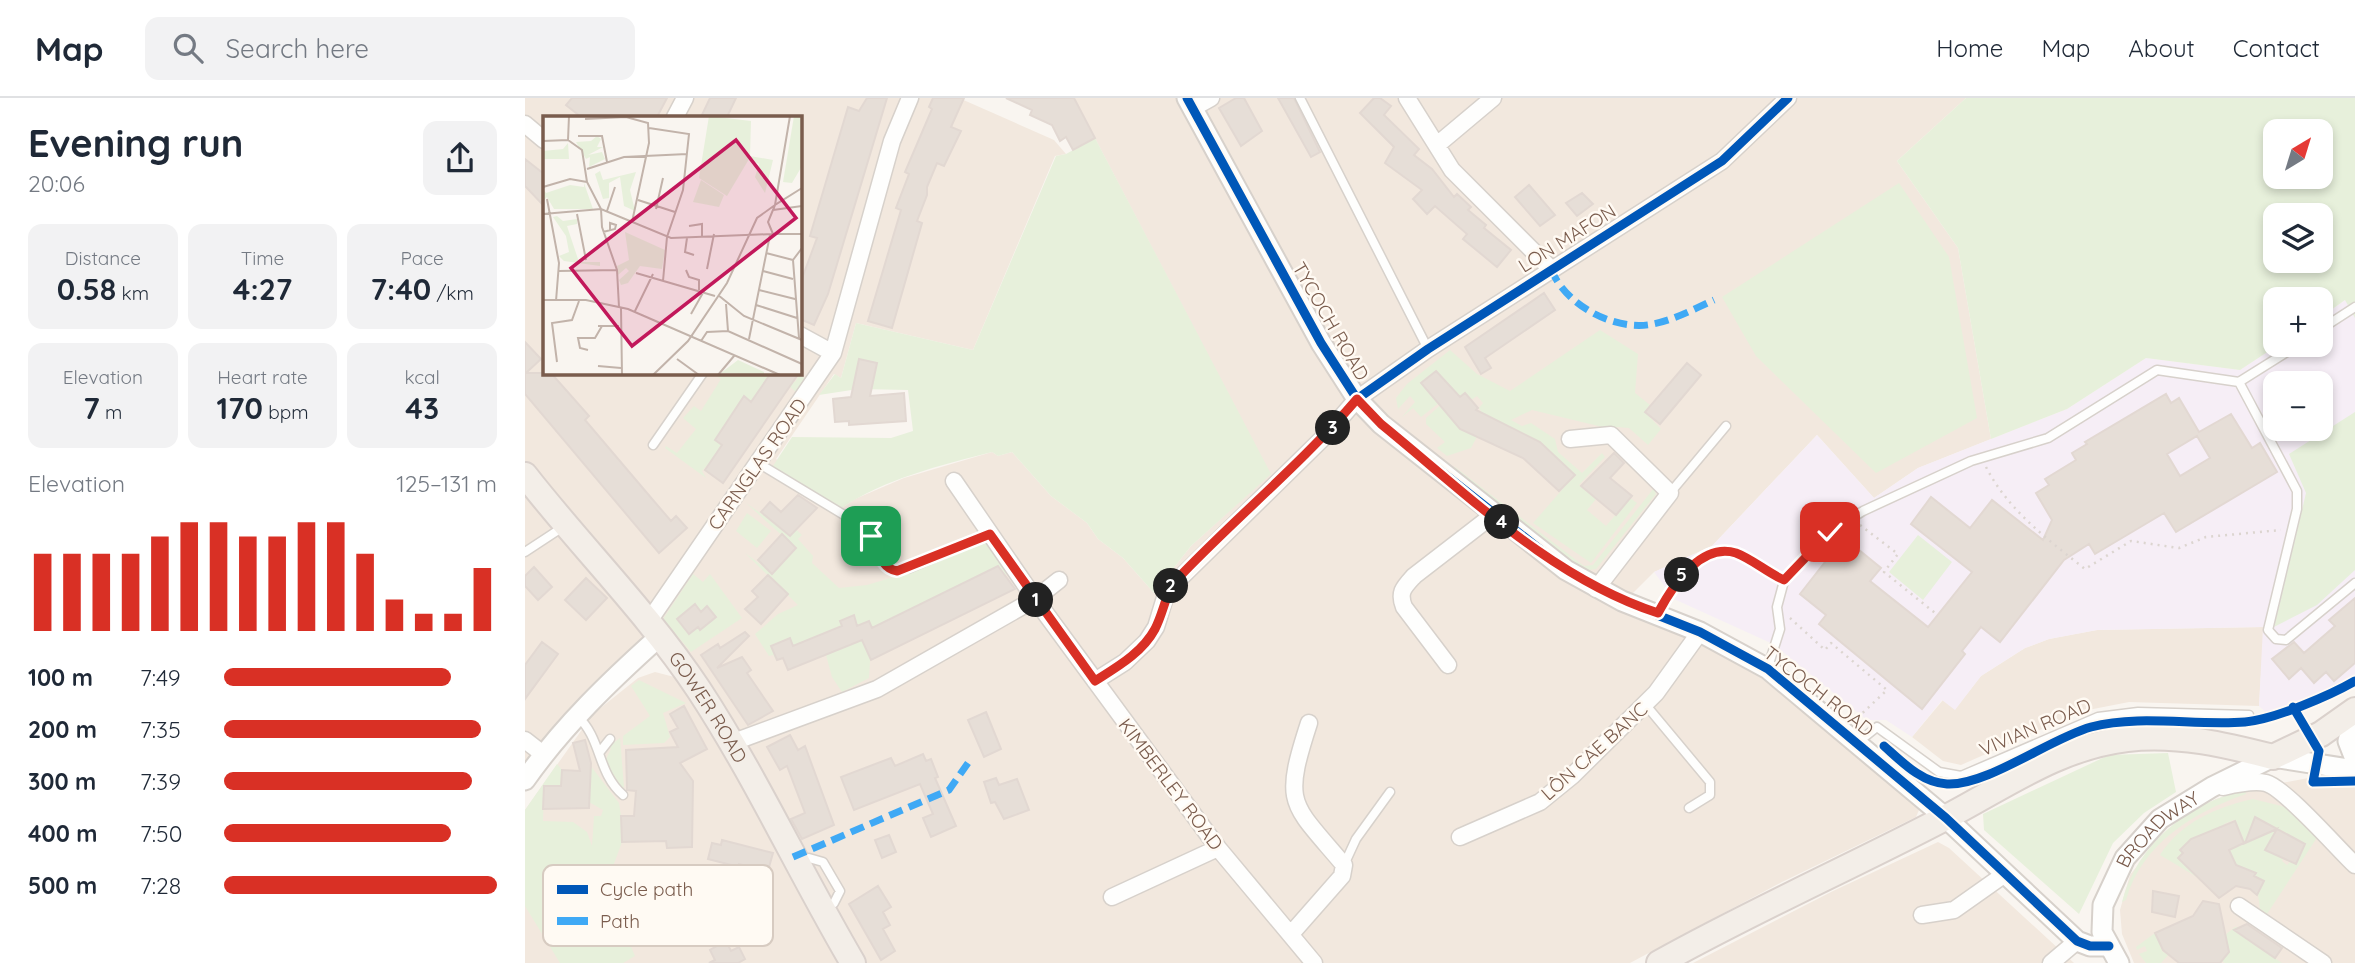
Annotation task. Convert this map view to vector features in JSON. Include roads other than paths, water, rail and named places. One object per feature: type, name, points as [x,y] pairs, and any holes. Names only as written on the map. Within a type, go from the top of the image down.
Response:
[{"type":"main road","name":"GOWER ROAD","points":[[525,475],[654,629],[698,689],[731,743],[850,963]]},
{"type":"main road","points":[[2273,757],[2306,741],[2355,710]]},
{"type":"main road","name":"VIVIAN ROAD","points":[[1659,963],[1946,818],[2021,773],[2081,750],[2125,739],[2209,741],[2273,757]]},
{"type":"main road","points":[[2209,741],[2306,741]]},
{"type":"street","points":[[676,116],[685,98]]},
{"type":"street","name":"CARNGLAS ROAD","points":[[654,629],[758,463],[833,353],[892,141],[910,98]]},
{"type":"street","points":[[1190,103],[1211,98]]},
{"type":"street","points":[[1407,98],[1452,170],[1551,269]]},
{"type":"street","points":[[1437,145],[1493,98]]},
{"type":"street","name":"LON MAFON","points":[[1095,681],[1125,662],[1147,641],[1156,627],[1167,591],[1174,582],[1280,482],[1357,399],[1551,269],[1723,161],[1787,98]]},
{"type":"street","name":"TYCOCH ROAD","points":[[1190,103],[1321,343],[1357,399],[1381,424],[1493,515],[1596,589],[1700,632],[1768,669],[1946,818],[2077,941]]},
{"type":"street","points":[[525,124],[543,139]]},
{"type":"street","points":[[801,336],[833,353]]},
{"type":"street","points":[[1570,439],[1611,435],[1670,493],[1596,589]]},
{"type":"street","name":"KIMBERLEY ROAD","points":[[954,481],[1035,599],[1218,848],[1314,963]]},
{"type":"street","points":[[1448,665],[1404,607],[1400,597],[1403,587],[1414,576],[1493,515]]},
{"type":"street","points":[[731,743],[877,689],[1035,599],[1059,580]]},
{"type":"street","points":[[525,780],[543,754],[654,629]]},
{"type":"street","name":"LÔN CAE BANC","points":[[1460,838],[1540,802],[1572,776],[1645,704],[1700,632]]},
{"type":"street","points":[[2355,718],[2348,741],[2355,759]]},
{"type":"street","points":[[1291,934],[1342,876],[1344,865],[1300,814],[1293,789],[1296,764],[1309,723]]},
{"type":"street","points":[[525,740],[543,754]]},
{"type":"street","points":[[2273,757],[2355,770]]},
{"type":"street","name":"BROADWAY","points":[[2114,955],[2102,932],[2101,916],[2121,864],[2147,830],[2207,790],[2273,757]]},
{"type":"street","points":[[2207,790],[2245,783],[2267,783],[2289,797],[2314,826],[2355,865]]},
{"type":"street","points":[[1112,897],[1218,848]]},
{"type":"street","points":[[1922,915],[1954,910],[2005,874]]},
{"type":"street","points":[[2239,906],[2323,963]]},
{"type":"street","points":[[2051,963],[2077,941],[2114,955]]},
{"type":"lane","points":[[1300,98],[1428,349]]},
{"type":"lane","points":[[2333,321],[2355,307]]},
{"type":"lane","points":[[1768,669],[1781,622],[1777,607],[1784,580],[1830,532],[1852,518],[1928,479],[1982,457],[2048,438],[2157,370],[2239,382],[2279,357]]},
{"type":"lane","points":[[653,445],[702,374]]},
{"type":"lane","points":[[2239,382],[2297,491],[2297,509],[2268,630],[2276,639],[2286,640],[2355,583]]},
{"type":"lane","points":[[1670,493],[1726,426]]},
{"type":"lane","points":[[758,463],[865,527],[883,563],[892,571],[910,568],[990,534]]},
{"type":"lane","points":[[525,552],[566,525]]},
{"type":"lane","points":[[1658,613],[1675,583],[1688,569],[1722,551],[1737,554],[1784,580]]},
{"type":"lane","points":[[1645,704],[1710,782],[1710,795],[1689,808]]},
{"type":"lane","name":"VIVIAN ROAD","points":[[1850,737],[1877,727],[1939,772],[1961,776],[2098,718],[2137,712],[2249,715]]},
{"type":"lane","points":[[577,716],[590,729],[607,778],[623,795]]},
{"type":"lane","points":[[599,754],[610,739]]},
{"type":"lane","points":[[1344,865],[1356,839],[1390,792]]}]
